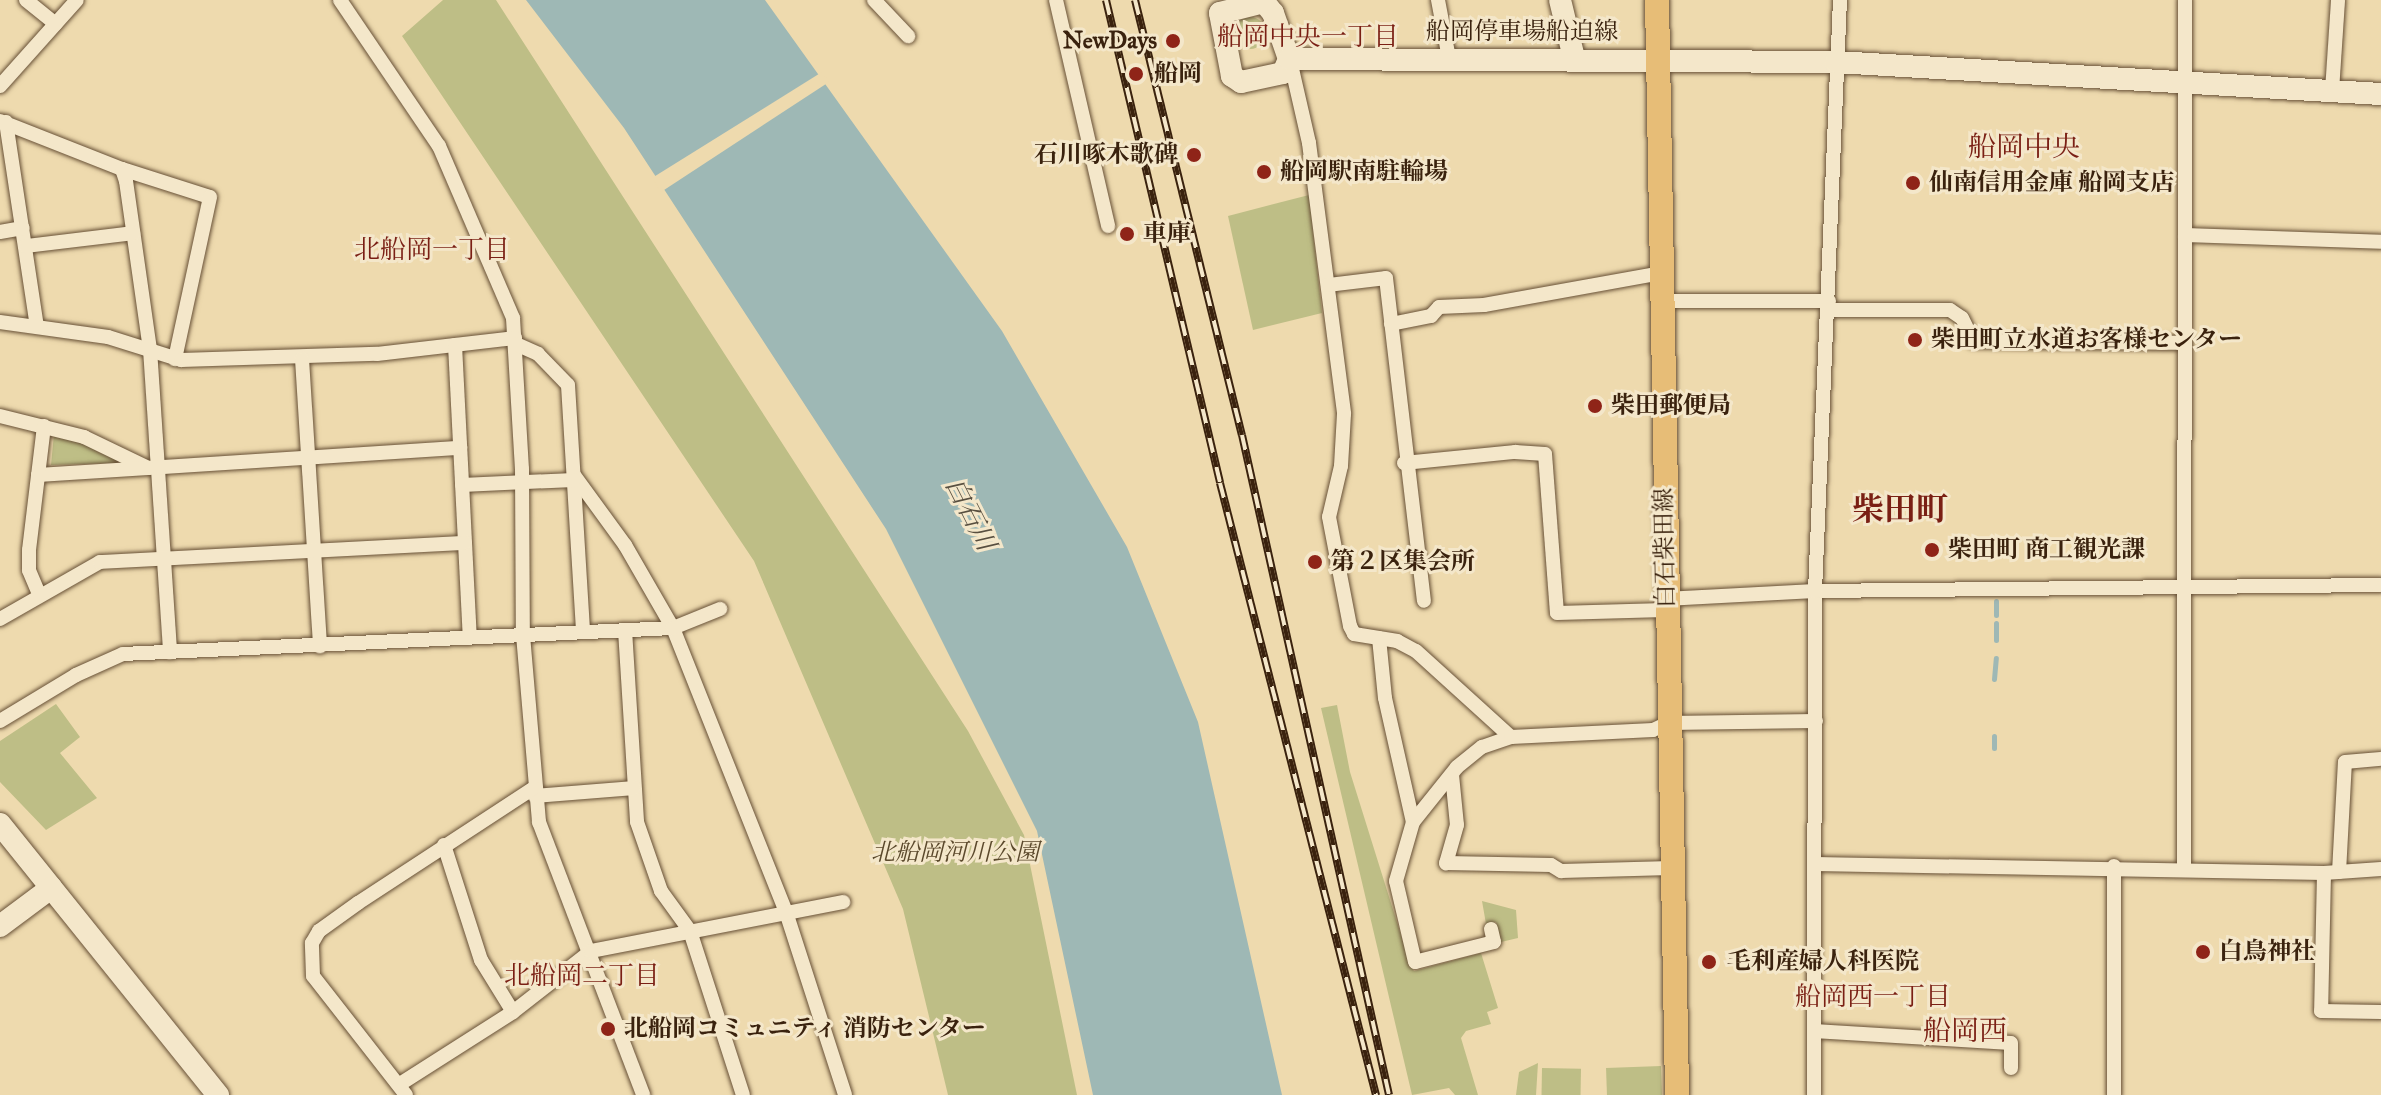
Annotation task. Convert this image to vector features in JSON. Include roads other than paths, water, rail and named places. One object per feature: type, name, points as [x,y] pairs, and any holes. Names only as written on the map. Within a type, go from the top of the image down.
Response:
[{"type":"main road","name":"白石柴田線","points":[[1657,0],[1665,605],[1677,1095]]},
{"type":"street","points":[[26,0],[56,24]]},
{"type":"street","points":[[0,86],[77,0]]},
{"type":"street","points":[[340,0],[439,146],[513,318],[522,481],[523,635],[535,792],[551,857],[591,951],[643,1095]]},
{"type":"street","points":[[874,0],[908,36]]},
{"type":"street","points":[[1056,0],[1108,226]]},
{"type":"street","points":[[1438,0],[1449,58]]},
{"type":"street","points":[[1560,0],[1574,58]]},
{"type":"street","points":[[1814,1095],[1815,591],[1840,0]]},
{"type":"street","points":[[2184,867],[2185,0]]},
{"type":"street","points":[[2332,91],[2338,0]]},
{"type":"street","name":"船岡停車場船迫線","points":[[1289,59],[1574,58],[1836,62],[2381,94]]},
{"type":"street","points":[[1289,59],[1303,108],[1345,433],[1329,503],[1333,548],[1354,634],[1379,638],[1425,657],[1511,737]]},
{"type":"street","points":[[3,122],[122,169],[210,197],[175,359]]},
{"type":"street","points":[[3,122],[37,326]]},
{"type":"street","points":[[122,169],[150,349],[152,467],[170,652]]},
{"type":"street","points":[[0,232],[23,228]]},
{"type":"street","points":[[26,246],[133,233]]},
{"type":"street","points":[[2185,235],[2381,242]]},
{"type":"street","points":[[1391,324],[1431,316],[1439,307],[1484,305],[1662,273]]},
{"type":"street","points":[[1328,285],[1386,278],[1404,463],[1424,601]]},
{"type":"street","points":[[1662,301],[1950,310],[1962,318],[1973,341],[2184,343]]},
{"type":"street","points":[[0,322],[37,326],[150,349],[175,359],[302,359],[515,341],[538,354],[568,385],[583,631]]},
{"type":"street","points":[[455,345],[470,637]]},
{"type":"street","points":[[302,359],[320,646]]},
{"type":"street","points":[[0,416],[117,449],[152,467]]},
{"type":"street","points":[[39,594],[29,560],[44,426]]},
{"type":"street","points":[[38,475],[460,448]]},
{"type":"street","points":[[1404,463],[1515,452],[1545,454],[1557,613],[1815,591],[2381,585]]},
{"type":"street","points":[[462,485],[574,477]]},
{"type":"street","points":[[574,477],[625,545],[673,628],[786,912],[845,1095]]},
{"type":"street","points":[[0,619],[39,594],[100,562],[465,543]]},
{"type":"street","points":[[0,721],[76,675],[123,654],[673,628],[720,609]]},
{"type":"street","points":[[625,630],[637,822],[661,891],[690,931],[743,1095]]},
{"type":"street","points":[[1379,638],[1385,698],[1413,822]]},
{"type":"street","points":[[1491,929],[1494,942],[1415,962],[1396,881],[1413,822],[1452,775],[1482,747],[1511,737],[1653,730],[1668,723],[1816,721]]},
{"type":"street","points":[[2381,759],[2345,762],[2321,1011],[2381,1012]]},
{"type":"street","points":[[1452,775],[1457,825],[1446,863],[1551,865],[1561,871],[1671,868]]},
{"type":"street","points":[[634,788],[535,792],[444,845],[319,931],[312,943],[313,976],[403,1089],[513,1012],[591,951],[843,902]]},
{"type":"street","points":[[0,824],[218,1095]]},
{"type":"street","points":[[444,845],[481,960],[513,1012]]},
{"type":"street","points":[[1815,864],[2184,867],[2332,872],[2381,869]]},
{"type":"street","points":[[2114,866],[2114,1095]]},
{"type":"street","points":[[0,926],[51,888]]},
{"type":"street","points":[[1814,1031],[2011,1043],[2011,1068]]},
{"type":"water","name":"白石川","points":[[526,0],[765,0],[1002,331],[1127,547],[1198,722],[1282,1095],[1093,1095],[1037,831],[886,529],[624,128]]},
{"type":"waterway","points":[[1996,601],[1996,615]]},
{"type":"waterway","points":[[1996,623],[1996,640]]},
{"type":"waterway","points":[[1994,679],[1996,658]]},
{"type":"waterway","points":[[1994,736],[1994,748]]},
{"type":"railway","points":[[1106,0],[1220,483],[1376,1095]]},
{"type":"railway","points":[[1135,0],[1242,435],[1389,1095]]},
{"type":"place","name":"NewDays","points":[[1173,41]]},
{"type":"place","name":"船岡","points":[[1136,74]]},
{"type":"place","name":"石川啄木歌碑","points":[[1194,155]]},
{"type":"place","name":"船岡駅南駐輪場","points":[[1264,172]]},
{"type":"place","name":"仙南信用金庫 船岡支店","points":[[1913,183]]},
{"type":"place","name":"車庫","points":[[1127,234]]},
{"type":"place","name":"柴田町立水道お客様センター","points":[[1915,340]]},
{"type":"place","name":"柴田郵便局","points":[[1595,406]]},
{"type":"place","name":"柴田町 商工観光課","points":[[1932,550]]},
{"type":"place","name":"第２区集会所","points":[[1315,562]]},
{"type":"place","name":"白鳥神社","points":[[2203,952]]},
{"type":"place","name":"毛利産婦人科医院","points":[[1709,962]]},
{"type":"place","name":"北船岡コミュニティ 消防センター","points":[[608,1029]]},
{"type":"district","name":"船岡中央一丁目","points":[[1308,37]]},
{"type":"district","name":"船岡中央","points":[[2024,147]]},
{"type":"district","name":"北船岡一丁目","points":[[432,250]]},
{"type":"district","name":"柴田町","points":[[1900,510]]},
{"type":"district","name":"北船岡二丁目","points":[[582,976]]},
{"type":"district","name":"船岡西一丁目","points":[[1873,997]]},
{"type":"district","name":"船岡西","points":[[1965,1031]]},
{"type":"park label","name":"北船岡河川公園","points":[[955,853]]}]
